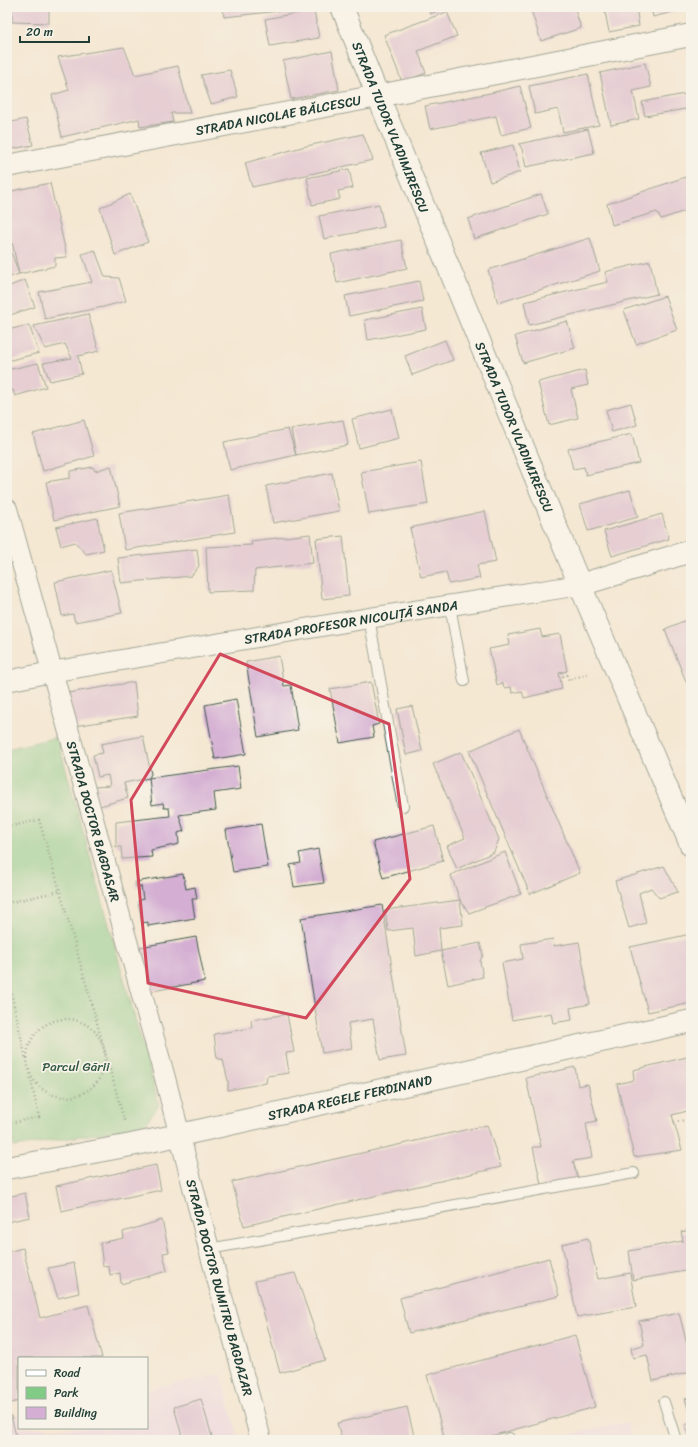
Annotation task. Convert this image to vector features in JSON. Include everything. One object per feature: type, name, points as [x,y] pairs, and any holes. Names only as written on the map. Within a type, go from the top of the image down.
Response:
[{"type":"main road","name":"STRADA TUDOR VLADIMIRESCU","points":[[342,7],[580,585],[691,845]]},
{"type":"main road","name":"STRADA NICOLAE BĂLCESCU","points":[[7,166],[691,35]]},
{"type":"main road","name":"STRADA PROFESOR NICOLIȚĂ SANDA","points":[[580,585],[691,552]]},
{"type":"main road","name":"STRADA REGELE FERDINAND","points":[[7,1168],[180,1135],[691,1021]]},
{"type":"street","name":"STRADA DOCTOR BAGDASAR","points":[[7,509],[180,1135]]},
{"type":"street","name":"STRADA PROFESOR NICOLIȚĂ SANDA","points":[[7,681],[370,618],[580,585]]},
{"type":"street","name":"STRADA DOCTOR DUMITRU BAGDAZAR","points":[[180,1135],[209,1249],[261,1440]]},
{"type":"lane","points":[[450,606],[464,681]]},
{"type":"lane","points":[[370,618],[404,806]]},
{"type":"lane","points":[[209,1249],[634,1173]]},
{"type":"lane","points":[[664,1402],[676,1440]]},
{"type":"path","points":[[562,672],[563,676],[567,675],[569,680],[590,672]]},
{"type":"path","points":[[7,827],[39,820],[131,1145]]},
{"type":"path","points":[[7,903],[60,891]]},
{"type":"path","points":[[7,974],[39,1117],[7,1124]]},
{"type":"path","points":[[64,1019],[78,1021],[90,1027],[99,1037],[104,1049],[105,1060],[102,1072],[96,1083],[86,1091],[75,1096],[62,1097],[51,1094],[40,1087],[32,1078],[28,1066],[27,1053],[32,1040],[40,1030],[51,1022],[64,1019]]},
{"type":"path","points":[[674,1122],[691,1119]]},
{"type":"path","points":[[320,1440],[330,1437]]},
{"type":"highlighted area","points":[[220,654],[389,724],[410,879],[306,1018],[148,983],[131,800]]},
{"type":"shaded area","points":[[221,1374],[239,1440],[7,1440],[7,1417],[18,1414],[18,1429],[148,1429],[148,1389]]},
{"type":"shaded area","points":[[627,1422],[632,1440],[544,1440]]},
{"type":"green space","name":"Parcul Gării","points":[[57,737],[159,1105],[144,1126],[14,1147],[7,1111],[7,749]]},
{"type":"building","points":[[12,7],[49,7],[49,23],[12,22]]},
{"type":"building","points":[[223,7],[289,7],[289,10],[224,17]]},
{"type":"building","points":[[427,7],[448,7],[430,14]]},
{"type":"building","points":[[530,7],[574,7],[581,28],[541,41]]},
{"type":"building","points":[[604,7],[636,7],[639,26],[609,32]]},
{"type":"building","points":[[651,7],[689,7],[689,8],[653,17]]},
{"type":"building","points":[[314,10],[319,38],[270,46],[265,19]]},
{"type":"building","points":[[447,12],[457,36],[418,51],[426,73],[402,82],[384,35]]},
{"type":"building","points":[[124,47],[135,75],[178,66],[190,113],[171,113],[173,122],[140,127],[139,119],[62,137],[52,95],[69,90],[58,57]]},
{"type":"building","points":[[332,51],[339,90],[291,99],[283,61]]},
{"type":"building","points":[[645,63],[651,87],[633,91],[639,119],[611,125],[600,73]]},
{"type":"building","points":[[230,70],[238,97],[211,104],[201,75]]},
{"type":"building","points":[[588,74],[599,125],[563,132],[558,109],[535,114],[529,86]]},
{"type":"building","points":[[520,86],[531,128],[501,135],[496,116],[430,129],[425,106]]},
{"type":"building","points":[[690,93],[691,108],[645,116],[642,102]]},
{"type":"building","points":[[26,119],[33,145],[7,150],[7,123]]},
{"type":"building","points":[[588,129],[594,153],[526,167],[522,149],[519,144]]},
{"type":"building","points":[[363,134],[373,160],[252,187],[245,163],[302,147]]},
{"type":"building","points":[[513,145],[520,172],[490,182],[481,153]]},
{"type":"building","points":[[349,169],[353,188],[338,191],[340,199],[312,205],[307,178]]},
{"type":"building","points":[[691,175],[691,209],[661,219],[657,212],[612,225],[607,204]]},
{"type":"building","points":[[50,183],[67,257],[55,258],[55,266],[19,274],[7,219],[7,192]]},
{"type":"building","points":[[130,194],[148,242],[115,255],[100,208]]},
{"type":"building","points":[[541,194],[548,214],[474,239],[468,219]]},
{"type":"building","points":[[379,204],[384,227],[324,239],[319,216]]},
{"type":"building","points":[[590,238],[600,271],[498,303],[488,270]]},
{"type":"building","points":[[401,240],[407,268],[337,283],[331,254]]},
{"type":"building","points":[[7,241],[19,274],[7,278]]},
{"type":"building","points":[[95,250],[105,277],[119,278],[126,301],[45,319],[39,292],[92,282],[82,254]]},
{"type":"building","points":[[650,261],[657,294],[529,325],[524,302],[608,282],[605,272]]},
{"type":"building","points":[[25,280],[35,307],[7,316],[7,287]]},
{"type":"building","points":[[419,281],[423,301],[349,316],[345,296]]},
{"type":"building","points":[[665,296],[677,330],[636,344],[624,310]]},
{"type":"building","points":[[422,309],[426,329],[368,340],[365,320]]},
{"type":"building","points":[[88,314],[99,351],[78,356],[82,374],[50,381],[43,363],[72,358],[65,344],[45,349],[34,326]]},
{"type":"building","points":[[567,321],[575,348],[523,363],[515,336]]},
{"type":"building","points":[[29,325],[39,353],[7,361],[7,330]]},
{"type":"building","points":[[445,340],[453,360],[412,375],[405,356]]},
{"type":"building","points":[[38,363],[46,387],[15,396],[13,390],[7,392],[7,370]]},
{"type":"building","points":[[585,370],[588,385],[571,389],[578,418],[549,425],[538,382]]},
{"type":"building","points":[[631,403],[637,425],[612,432],[606,410]]},
{"type":"building","points":[[392,409],[399,438],[359,448],[352,419]]},
{"type":"building","points":[[84,420],[94,456],[43,471],[33,434]]},
{"type":"building","points":[[343,420],[348,445],[296,455],[291,429]]},
{"type":"building","points":[[288,429],[296,455],[230,470],[224,442]]},
{"type":"building","points":[[632,434],[639,463],[586,475],[584,467],[573,469],[568,449]]},
{"type":"building","points":[[421,462],[428,504],[369,514],[361,472]]},
{"type":"building","points":[[111,466],[120,506],[54,520],[46,482],[70,478],[70,471],[93,467],[95,471]]},
{"type":"building","points":[[332,473],[339,511],[273,523],[266,486]]},
{"type":"building","points":[[630,490],[638,517],[588,531],[580,504]]},
{"type":"building","points":[[229,495],[235,532],[125,550],[119,513]]},
{"type":"building","points":[[485,511],[496,562],[477,565],[480,578],[449,584],[446,572],[421,577],[410,528]]},
{"type":"building","points":[[662,514],[669,539],[612,556],[604,531]]},
{"type":"building","points":[[97,518],[104,550],[86,554],[75,542],[61,546],[56,527]]},
{"type":"building","points":[[310,534],[313,563],[255,570],[254,590],[208,592],[206,547],[252,545],[251,541]]},
{"type":"building","points":[[343,536],[349,596],[322,599],[316,539]]},
{"type":"building","points":[[197,549],[199,566],[191,576],[121,583],[118,558]]},
{"type":"building","points":[[111,570],[122,613],[75,622],[73,614],[62,616],[55,582]]},
{"type":"building","points":[[691,618],[691,694],[665,629]]},
{"type":"building","points":[[540,629],[542,637],[560,634],[567,671],[559,673],[562,689],[524,698],[522,691],[512,693],[511,687],[504,688],[503,683],[497,685],[489,649],[510,645],[508,635]]},
{"type":"building","points":[[279,656],[284,686],[291,685],[298,730],[258,737],[246,662]]},
{"type":"building","points":[[134,682],[138,716],[74,726],[68,693]]},
{"type":"building","points":[[371,682],[379,724],[372,726],[374,737],[340,743],[330,689]]},
{"type":"building","points":[[236,699],[246,754],[215,759],[205,705]]},
{"type":"building","points":[[412,706],[422,751],[406,755],[397,709]]},
{"type":"building","points":[[519,729],[580,873],[530,894],[469,751]]},
{"type":"building","points":[[143,736],[151,774],[149,778],[124,783],[128,798],[100,806],[95,787],[110,786],[108,775],[98,777],[93,755],[103,753],[101,744]]},
{"type":"building","points":[[461,752],[499,839],[494,852],[457,869],[447,846],[465,838],[433,764]]},
{"type":"building","points":[[238,766],[241,789],[214,793],[216,810],[179,815],[184,831],[178,833],[179,844],[151,850],[152,857],[122,859],[121,847],[116,847],[116,822],[170,816],[169,808],[164,808],[163,803],[152,805],[149,778]]},
{"type":"building","points":[[261,824],[268,867],[233,872],[226,830]]},
{"type":"building","points":[[434,826],[443,861],[383,878],[373,842]]},
{"type":"building","points":[[318,849],[324,883],[294,887],[290,865],[301,863],[299,853]]},
{"type":"building","points":[[505,852],[521,894],[469,913],[460,900],[451,875]]},
{"type":"building","points":[[664,866],[678,892],[659,898],[651,888],[639,893],[646,923],[629,928],[615,881]]},
{"type":"building","points":[[183,874],[186,889],[195,887],[197,899],[192,899],[195,918],[148,926],[148,922],[142,923],[138,901],[143,899],[141,886],[136,887],[135,882]]},
{"type":"building","points":[[460,900],[463,925],[439,928],[441,951],[416,956],[413,928],[388,931],[385,910]]},
{"type":"building","points":[[382,905],[406,1056],[380,1060],[373,1019],[348,1023],[352,1048],[322,1053],[301,918]]},
{"type":"building","points":[[691,934],[691,1003],[648,1012],[630,947]]},
{"type":"building","points":[[196,937],[205,981],[148,992],[140,947]]},
{"type":"building","points":[[553,939],[554,946],[579,942],[590,1004],[570,1008],[572,1020],[553,1023],[551,1013],[512,1020],[502,963],[523,959],[521,944]]},
{"type":"building","points":[[480,943],[483,955],[480,961],[483,977],[448,985],[441,951]]},
{"type":"building","points":[[287,1014],[294,1052],[286,1053],[289,1073],[267,1076],[266,1083],[228,1090],[228,1081],[223,1060],[217,1058],[214,1034],[252,1028],[251,1020]]},
{"type":"building","points":[[691,1056],[691,1110],[672,1115],[682,1150],[634,1157],[617,1084],[634,1080],[633,1070]]},
{"type":"building","points":[[575,1067],[578,1086],[588,1084],[597,1121],[586,1123],[592,1158],[573,1161],[579,1182],[542,1189],[533,1147],[541,1147],[526,1078]]},
{"type":"building","points":[[487,1125],[501,1167],[244,1226],[232,1182]]},
{"type":"building","points":[[156,1165],[161,1190],[61,1211],[56,1186]]},
{"type":"building","points":[[25,1193],[30,1217],[7,1222],[7,1197]]},
{"type":"building","points":[[162,1220],[169,1252],[163,1253],[167,1271],[121,1284],[120,1273],[110,1275],[109,1267],[103,1266],[100,1243],[124,1238],[123,1232]]},
{"type":"building","points":[[691,1230],[691,1270],[633,1280],[629,1251],[683,1241],[681,1232]]},
{"type":"building","points":[[588,1238],[598,1279],[630,1273],[636,1307],[577,1317],[562,1244]]},
{"type":"building","points":[[23,1248],[40,1318],[88,1305],[102,1357],[18,1357],[18,1401],[7,1404],[7,1252]]},
{"type":"building","points":[[549,1258],[559,1296],[409,1333],[400,1298]]},
{"type":"building","points":[[74,1263],[79,1293],[58,1298],[48,1268]]},
{"type":"building","points":[[295,1273],[325,1360],[280,1373],[255,1281]]},
{"type":"building","points":[[679,1313],[691,1360],[691,1372],[653,1381],[647,1355],[633,1358],[631,1348],[644,1345],[639,1321]]},
{"type":"building","points":[[575,1335],[595,1407],[477,1440],[445,1440],[427,1375]]},
{"type":"building","points":[[691,1397],[691,1417],[685,1399]]},
{"type":"building","points":[[201,1399],[213,1440],[183,1440],[174,1407]]},
{"type":"building","points":[[407,1407],[415,1440],[342,1440],[337,1423]]},
{"type":"building","points":[[11,1416],[17,1440],[7,1440],[7,1417]]},
{"type":"building","points":[[691,1423],[691,1440],[689,1440],[685,1425]]}]
